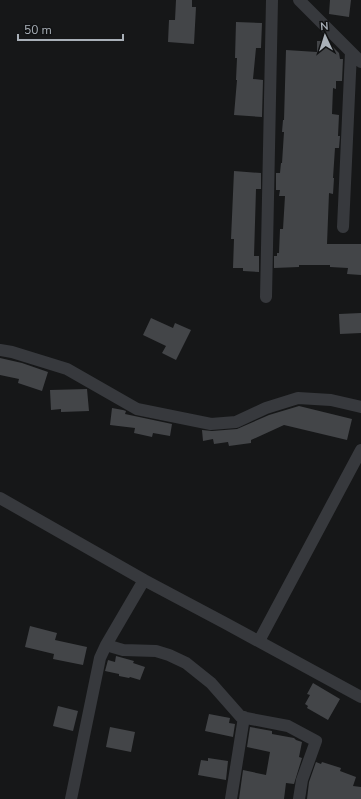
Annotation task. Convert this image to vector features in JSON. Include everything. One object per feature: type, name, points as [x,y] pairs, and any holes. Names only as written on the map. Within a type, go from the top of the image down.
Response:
[{"type":"street","points":[[266,296],[272,0]]},
{"type":"street","points":[[299,0],[361,62]]},
{"type":"street","points":[[343,227],[351,52]]},
{"type":"street","points":[[0,350],[12,352],[67,369],[137,409],[210,424],[236,422],[266,408],[298,398],[331,400],[361,407]]},
{"type":"street","points":[[259,641],[361,450]]},
{"type":"street","points":[[0,498],[144,580],[361,697]]},
{"type":"street","points":[[71,799],[100,658],[144,580]]},
{"type":"street","points":[[106,646],[122,650],[156,651],[169,655],[186,663],[211,683],[241,716],[288,726],[316,741],[302,780],[299,799]]},
{"type":"street","points":[[231,799],[244,717]]},
{"type":"building","points":[[176,0],[192,0],[192,7],[196,7],[194,44],[168,42],[169,20],[175,20]]},
{"type":"building","points":[[330,0],[351,0],[349,17],[329,14]]},
{"type":"building","points":[[236,22],[262,23],[261,48],[256,48],[253,79],[263,80],[262,117],[234,115],[237,80],[237,58],[235,58]]},
{"type":"building","points":[[317,41],[327,41],[339,53],[340,59],[343,59],[342,81],[336,81],[336,89],[333,88],[332,114],[339,115],[338,136],[340,136],[339,148],[335,148],[333,194],[329,193],[327,244],[361,244],[361,275],[347,274],[348,268],[330,267],[330,265],[299,265],[299,267],[274,268],[274,256],[277,256],[277,253],[279,253],[280,229],[283,229],[285,196],[279,196],[280,190],[276,190],[276,173],[280,173],[282,163],[286,50],[317,52]]},
{"type":"building","points":[[234,171],[261,173],[261,189],[256,189],[254,256],[259,256],[259,272],[243,271],[243,268],[233,268],[234,239],[231,239]]},
{"type":"building","points":[[361,313],[361,333],[340,334],[339,314]]},
{"type":"building","points":[[151,318],[173,328],[175,323],[191,330],[176,360],[162,353],[166,346],[143,335]]},
{"type":"building","points":[[0,358],[22,363],[48,372],[42,391],[18,383],[19,379],[0,375]]},
{"type":"building","points":[[87,389],[89,411],[61,412],[61,409],[51,410],[50,390]]},
{"type":"building","points":[[299,406],[352,419],[347,440],[284,425],[251,440],[251,443],[229,446],[228,442],[214,444],[213,439],[203,441],[202,430],[212,431],[237,429],[269,415]]},
{"type":"building","points":[[112,408],[126,411],[125,414],[172,424],[170,436],[153,433],[152,437],[134,433],[135,428],[110,425]]},
{"type":"building","points":[[30,626],[57,633],[55,640],[87,647],[83,665],[53,659],[54,654],[25,647]]},
{"type":"building","points":[[116,656],[134,661],[133,663],[145,667],[140,680],[119,676],[119,674],[105,671],[108,660],[115,662]]},
{"type":"building","points":[[313,683],[340,699],[328,720],[307,708],[308,706],[305,704],[310,695],[307,694]]},
{"type":"building","points":[[58,706],[78,711],[73,731],[53,726]]},
{"type":"building","points":[[209,714],[230,718],[229,723],[235,724],[233,737],[205,731]]},
{"type":"building","points":[[110,727],[135,732],[131,752],[106,747]]},
{"type":"building","points":[[250,727],[272,731],[272,734],[294,738],[302,742],[299,757],[302,758],[294,784],[286,783],[284,799],[239,799],[243,770],[266,775],[270,752],[247,747]]},
{"type":"building","points":[[208,758],[228,761],[226,780],[198,775],[201,760],[208,761]]},
{"type":"building","points":[[316,762],[321,764],[322,762],[341,768],[340,771],[356,777],[353,786],[361,787],[361,799],[307,799],[309,782]]}]
